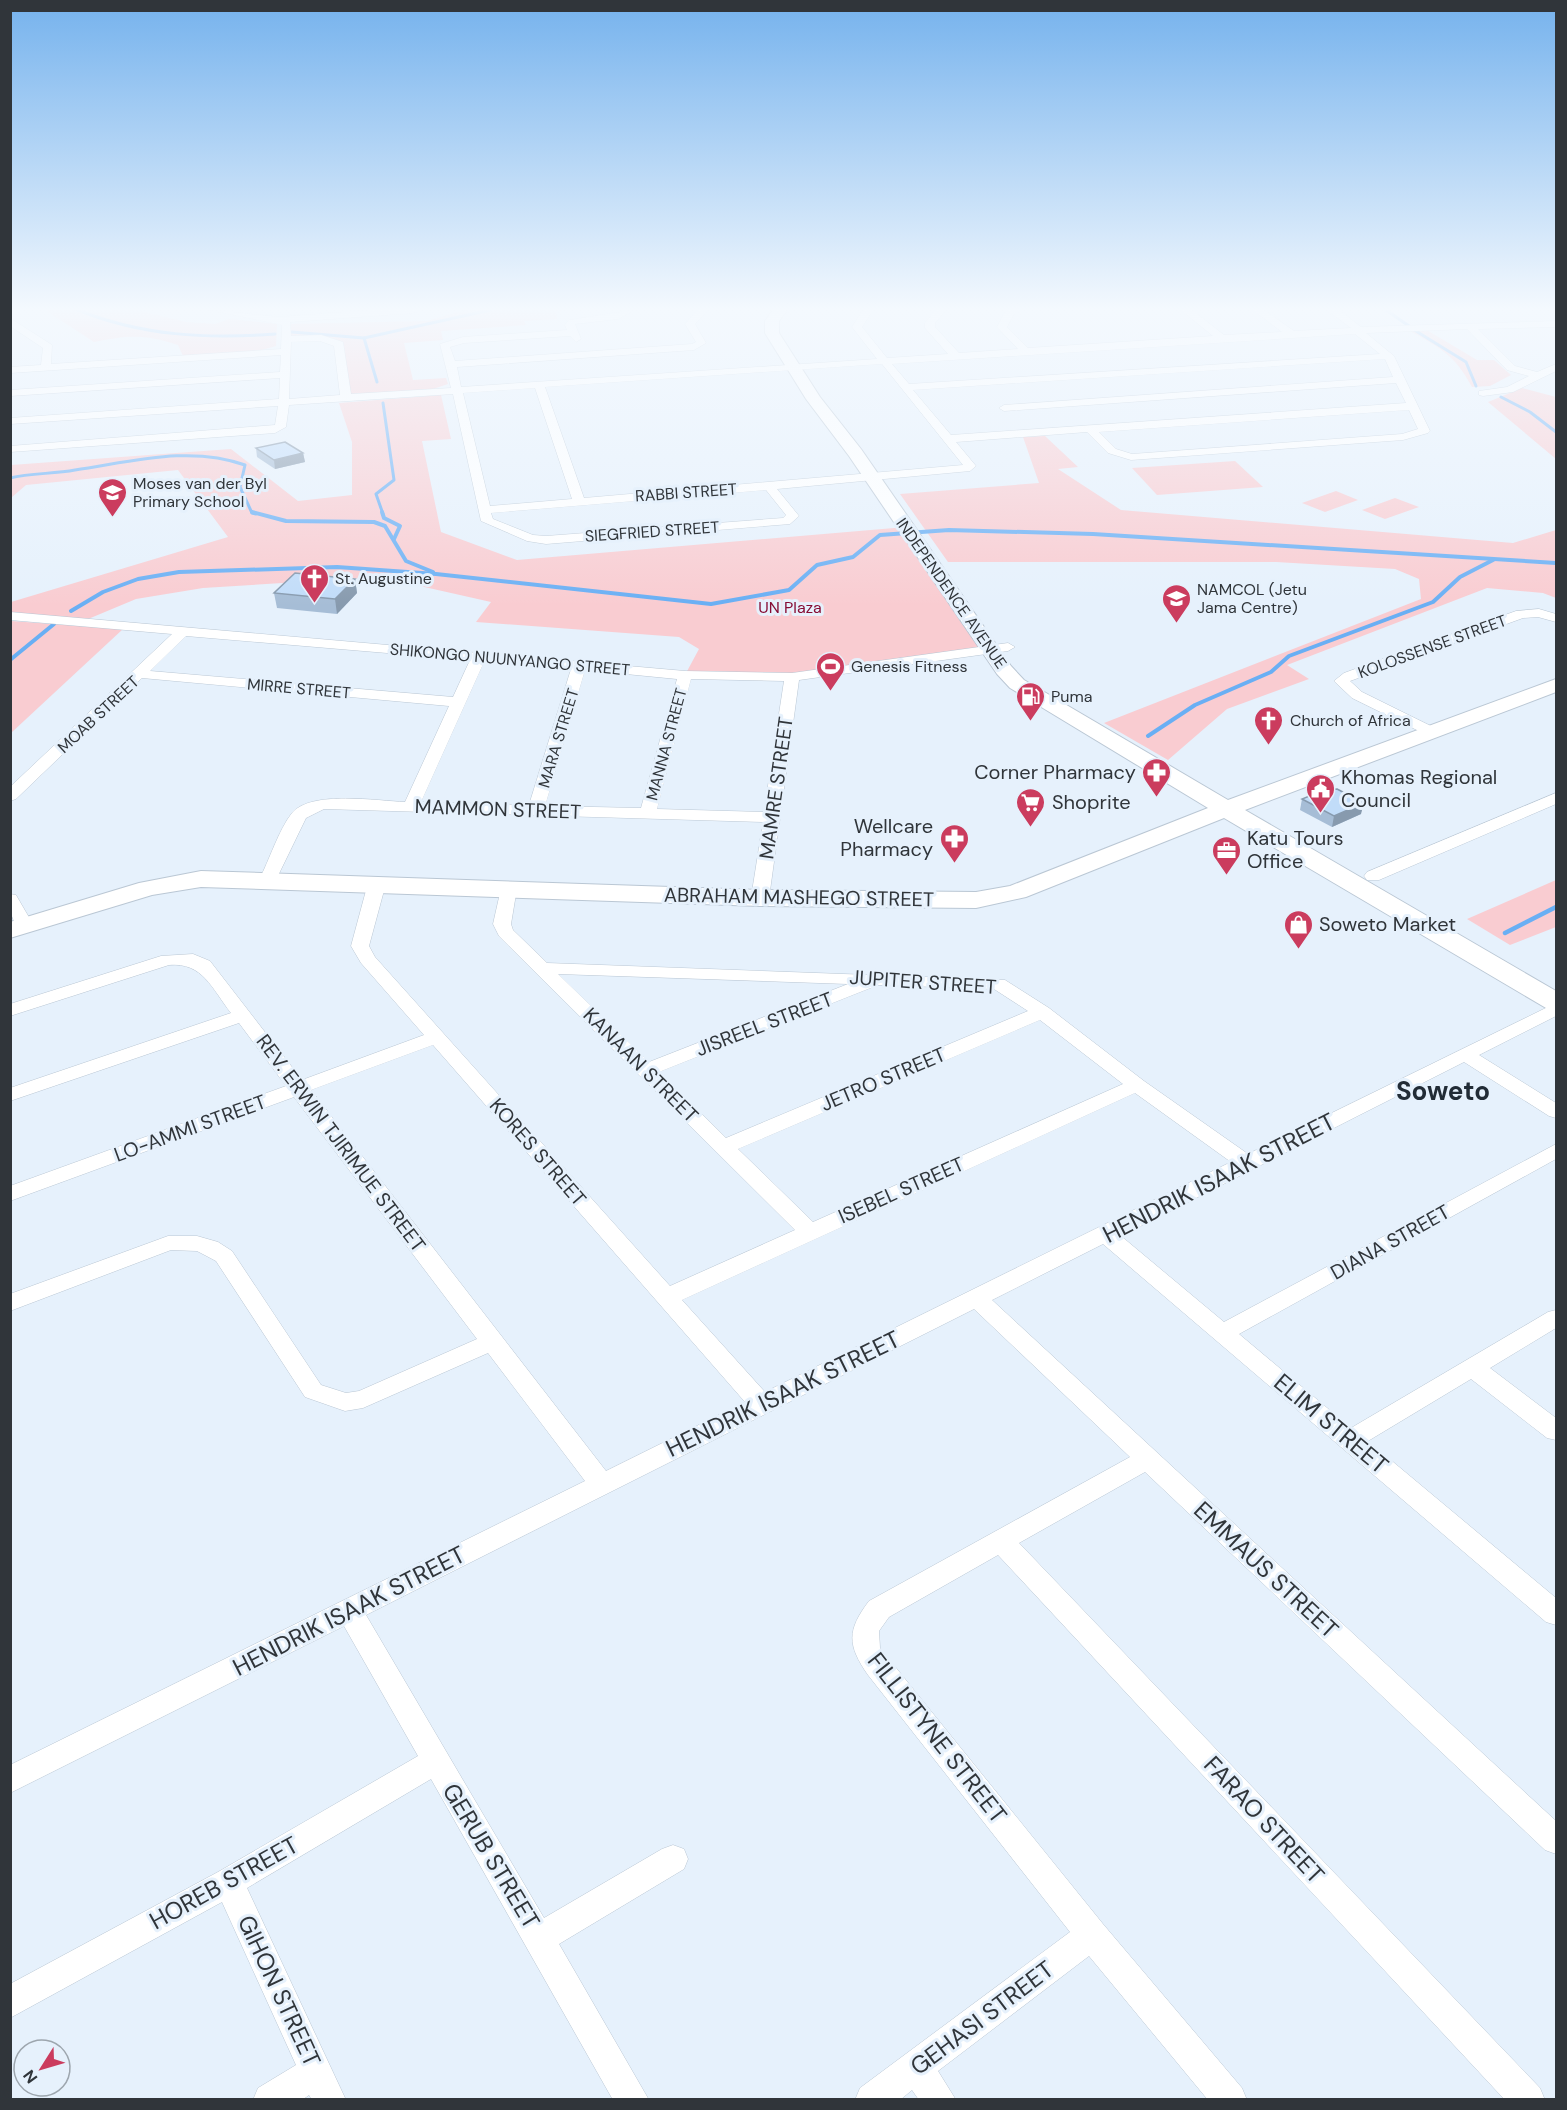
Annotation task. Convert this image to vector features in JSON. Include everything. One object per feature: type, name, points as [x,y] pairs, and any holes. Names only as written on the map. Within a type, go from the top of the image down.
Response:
[{"type":"main road","name":"INDEPENDENCE AVENUE","points":[[831,408],[999,648],[1010,678],[1027,691],[1234,806],[1380,880],[1557,981]]},
{"type":"main road","name":"ABRAHAM MASHEGO STREET","points":[[18,928],[168,883],[201,879],[377,883],[760,898],[976,900],[1017,892],[1234,806],[1557,685]]},
{"type":"main road","name":"INDEPENDENCE AVENUE","points":[[1234,806],[1557,1002]]},
{"type":"main road","points":[[1380,880],[1465,938],[1557,991]]},
{"type":"street","points":[[10,421],[191,408]]},
{"type":"street","points":[[10,449],[268,432],[280,428],[283,408]]},
{"type":"street","points":[[460,408],[484,510]]},
{"type":"street","points":[[547,408],[579,501]]},
{"type":"street","points":[[923,408],[948,439],[1003,408]]},
{"type":"street","points":[[1006,408],[1089,428],[1377,408]]},
{"type":"street","points":[[1089,428],[1112,451],[1131,457],[1403,437],[1424,431],[1414,408]]},
{"type":"street","name":"RABBI STREET","points":[[484,510],[966,470],[970,466],[948,439]]},
{"type":"street","name":"SIEGFRIED STREET","points":[[484,510],[490,523],[531,538],[546,540],[786,521],[793,516],[770,487]]},
{"type":"street","name":"KOLOSSENSE STREET","points":[[1432,732],[1357,695],[1341,681],[1349,676],[1521,614],[1539,613],[1557,618]]},
{"type":"street","name":"SHIKONGO NUUNYANGO STREET","points":[[10,616],[685,675],[792,677],[999,648]]},
{"type":"street","name":"MOAB STREET","points":[[10,796],[184,630]]},
{"type":"street","points":[[411,807],[479,656]]},
{"type":"street","name":"MARA STREET","points":[[536,810],[579,665]]},
{"type":"street","name":"MIRRE STREET","points":[[140,674],[457,702]]},
{"type":"street","name":"MANNA STREET","points":[[648,813],[685,675]]},
{"type":"street","name":"MAMRE STREET","points":[[760,898],[792,677]]},
{"type":"street","points":[[1380,880],[1557,798]]},
{"type":"street","name":"MAMMON STREET","points":[[268,880],[299,815],[312,806],[332,804],[773,817]]},
{"type":"street","name":"KORES STREET","points":[[377,883],[360,946],[363,952],[762,1404]]},
{"type":"street","name":"KANAAN STREET","points":[[508,888],[503,928],[808,1231]]},
{"type":"street","points":[[10,899],[18,928]]},
{"type":"street","name":"REV. ERWIN TJIRIMUE STREET","points":[[10,1010],[167,960],[186,958],[204,965],[601,1484]]},
{"type":"street","name":"JUPITER STREET","points":[[542,968],[882,978],[998,984],[1042,1012],[1137,1085],[1248,1164]]},
{"type":"street","name":"JISREEL STREET","points":[[646,1070],[882,978]]},
{"type":"street","name":"HENDRIK ISAAK STREET","points":[[10,1780],[1557,1009]]},
{"type":"street","name":"JETRO STREET","points":[[723,1147],[1042,1012]]},
{"type":"street","points":[[10,1095],[244,1015]]},
{"type":"street","name":"LO-AMMI STREET","points":[[10,1194],[436,1037]]},
{"type":"street","points":[[1466,1055],[1557,1112]]},
{"type":"street","name":"ISEBEL STREET","points":[[667,1297],[808,1231],[1137,1085]]},
{"type":"street","name":"DIANA STREET","points":[[1223,1333],[1557,1151]]},
{"type":"street","name":"ELIM STREET","points":[[1106,1235],[1557,1614]]},
{"type":"street","points":[[10,1303],[168,1243],[185,1240],[212,1247],[224,1256],[313,1391],[324,1395],[345,1401],[363,1399],[491,1342]]},
{"type":"street","name":"EMMAUS STREET","points":[[977,1299],[1557,1840]]},
{"type":"street","points":[[1350,1440],[1557,1318]]},
{"type":"street","points":[[1473,1368],[1557,1431]]},
{"type":"street","name":"FILLISTYNE STREET","points":[[1147,1459],[879,1609],[867,1623],[863,1638],[868,1654],[878,1667],[1092,1935],[1230,2100]]},
{"type":"street","name":"FARAO STREET","points":[[1001,1541],[1528,2100]]},
{"type":"street","name":"GERUB STREET","points":[[350,1612],[632,2100]]},
{"type":"street","name":"HOREB STREET","points":[[10,2002],[229,1882],[435,1761]]},
{"type":"street","points":[[540,1938],[673,1859]]},
{"type":"street","name":"GIHON STREET","points":[[229,1882],[322,2086]]},
{"type":"street","name":"GEHASI STREET","points":[[872,2100],[1092,1935]]},
{"type":"street","points":[[916,2067],[939,2100]]},
{"type":"street","points":[[270,2100],[322,2086]]},
{"type":"green space","name":"UN Plaza","points":[[341,408],[444,408],[451,439],[422,441],[441,532],[517,560],[906,527],[990,649],[803,676],[685,675],[699,649],[679,637],[476,622],[491,602],[380,577],[203,588],[136,599],[81,622],[11,616],[11,602],[228,537],[178,470],[26,485],[11,498],[11,465],[231,449],[298,501],[352,495],[352,442]]},
{"type":"green space","points":[[1496,408],[1556,408],[1556,459]]},
{"type":"green space","points":[[1045,436],[1078,467],[1058,469],[1121,510],[1513,543],[1556,530],[1556,598],[1543,593],[1487,588],[1287,665],[1309,679],[1227,709],[1168,760],[1104,723],[1421,599],[1419,579],[1395,569],[1276,562],[948,562],[900,494],[1039,483],[1023,437]]},
{"type":"green space","points":[[1235,461],[1263,487],[1157,495],[1132,468]]},
{"type":"green space","points":[[1336,491],[1358,500],[1325,512],[1302,503]]},
{"type":"green space","points":[[1395,498],[1419,507],[1385,519],[1362,510]]},
{"type":"green space","points":[[11,621],[123,629],[11,733]]},
{"type":"green space","points":[[1556,880],[1556,927],[1510,945],[1467,919]]},
{"type":"building","points":[[285,442],[303,453],[274,460],[256,448]]},
{"type":"building","points":[[295,573],[355,579],[335,599],[274,593]]},
{"type":"building","points":[[1337,789],[1364,803],[1334,816],[1302,799],[1324,790]]},
{"type":"waterway","points":[[383,514],[376,494],[394,480],[384,408]]},
{"type":"waterway","points":[[1523,408],[1556,432]]},
{"type":"waterway","points":[[10,478],[160,457],[203,456],[224,459],[245,465],[240,487],[252,513],[256,514]]},
{"type":"waterway","points":[[252,512],[286,521],[374,522],[385,526],[406,561],[433,572]]},
{"type":"waterway","points":[[382,512],[384,518],[400,526],[394,539]]},
{"type":"waterway","points":[[71,611],[103,592],[138,579],[179,572],[337,567],[436,574],[711,604],[789,590],[817,565],[853,557],[880,535],[949,530],[1093,534],[1556,563]]},
{"type":"waterway","points":[[1148,736],[1195,705],[1271,672],[1289,656],[1433,602],[1460,577],[1493,560]]},
{"type":"waterway","points":[[10,660],[54,624]]},
{"type":"waterway","points":[[1505,933],[1556,907]]},
{"type":"place","name":"Moses van der Byl Primary School","points":[[112,518]]},
{"type":"place","name":"St. Augustine","points":[[314,604]]},
{"type":"place","name":"NAMCOL (Jetu Jama Centre)","points":[[1176,624]]},
{"type":"place","name":"Genesis Fitness","points":[[830,692]]},
{"type":"place","name":"Puma","points":[[1030,722]]},
{"type":"place","name":"Church of Africa","points":[[1269,746]]},
{"type":"place","name":"Corner Pharmacy","points":[[1157,798]]},
{"type":"place","name":"Khomas Regional Council","points":[[1320,814]]},
{"type":"place","name":"Shoprite","points":[[1031,828]]},
{"type":"place","name":"Wellcare Pharmacy","points":[[954,864]]},
{"type":"place","name":"Katu Tours Office","points":[[1226,876]]},
{"type":"place","name":"Soweto Market","points":[[1298,950]]},
{"type":"district","name":"Soweto","points":[[1443,1091]]}]
